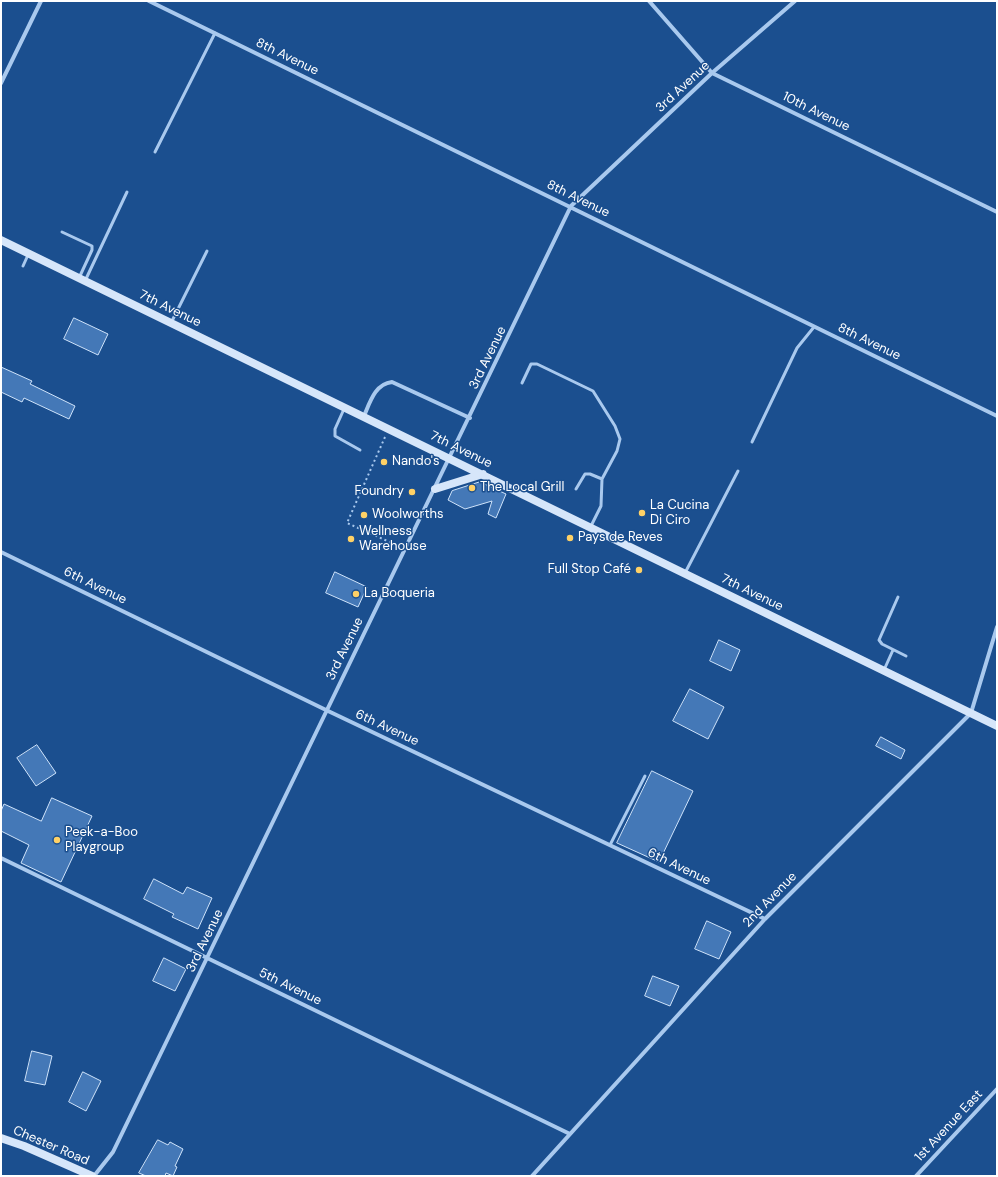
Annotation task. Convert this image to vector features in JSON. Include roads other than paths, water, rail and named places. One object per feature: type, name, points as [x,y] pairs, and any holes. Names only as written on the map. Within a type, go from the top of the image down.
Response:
[{"type":"main road","name":"7th Avenue","points":[[1,240],[484,474],[997,726]]},
{"type":"main road","points":[[435,489],[484,474]]},
{"type":"main road","name":"Chester Road","points":[[1,1138],[24,1146],[93,1176]]},
{"type":"street","points":[[1,83],[41,1]]},
{"type":"street","name":"8th Avenue","points":[[149,1],[571,206],[997,416]]},
{"type":"street","name":"10th Avenue","points":[[649,1],[712,73],[997,212]]},
{"type":"street","name":"3rd Avenue","points":[[93,1176],[113,1152],[208,959],[326,710],[470,418],[571,206],[712,73],[795,1]]},
{"type":"street","points":[[364,416],[377,390],[384,384],[392,382],[470,418]]},
{"type":"street","name":"6th Avenue","points":[[1,552],[326,710],[765,919]]},
{"type":"street","name":"2nd Avenue","points":[[532,1176],[765,919],[971,713],[997,627]]},
{"type":"street","name":"5th Avenue","points":[[1,858],[570,1134]]},
{"type":"street","name":"1st Avenue East","points":[[916,1176],[997,1089]]},
{"type":"lane","points":[[155,152],[215,33]]},
{"type":"lane","points":[[82,279],[127,192]]},
{"type":"lane","points":[[62,232],[92,246],[82,279]]},
{"type":"lane","points":[[171,323],[207,251]]},
{"type":"lane","points":[[23,266],[29,254]]},
{"type":"lane","points":[[752,442],[797,348],[814,326]]},
{"type":"lane","points":[[522,383],[528,367],[531,364],[537,364],[593,391],[612,420],[620,439],[617,451],[602,479],[601,506],[591,527]]},
{"type":"lane","points":[[345,407],[335,428],[335,436],[360,450]]},
{"type":"lane","points":[[685,573],[738,471]]},
{"type":"lane","points":[[576,489],[585,474],[590,474],[602,479]]},
{"type":"lane","points":[[898,597],[879,640],[882,644],[906,656]]},
{"type":"lane","points":[[884,670],[893,650]]},
{"type":"lane","points":[[610,845],[645,776]]},
{"type":"place","name":"Nando's","points":[[384,462]]},
{"type":"place","name":"The Local Grill","points":[[472,488]]},
{"type":"place","name":"Foundry","points":[[412,492]]},
{"type":"place","name":"La Cucina Di Ciro","points":[[642,513]]},
{"type":"place","name":"Woolworths","points":[[364,515]]},
{"type":"place","name":"Pays de Reves","points":[[570,538]]},
{"type":"place","name":"Wellness Warehouse","points":[[351,539]]},
{"type":"place","name":"Full Stop Café","points":[[639,570]]},
{"type":"place","name":"La Boqueria","points":[[356,594]]},
{"type":"place","name":"Peek-a-Boo Playgroup","points":[[57,840]]}]
